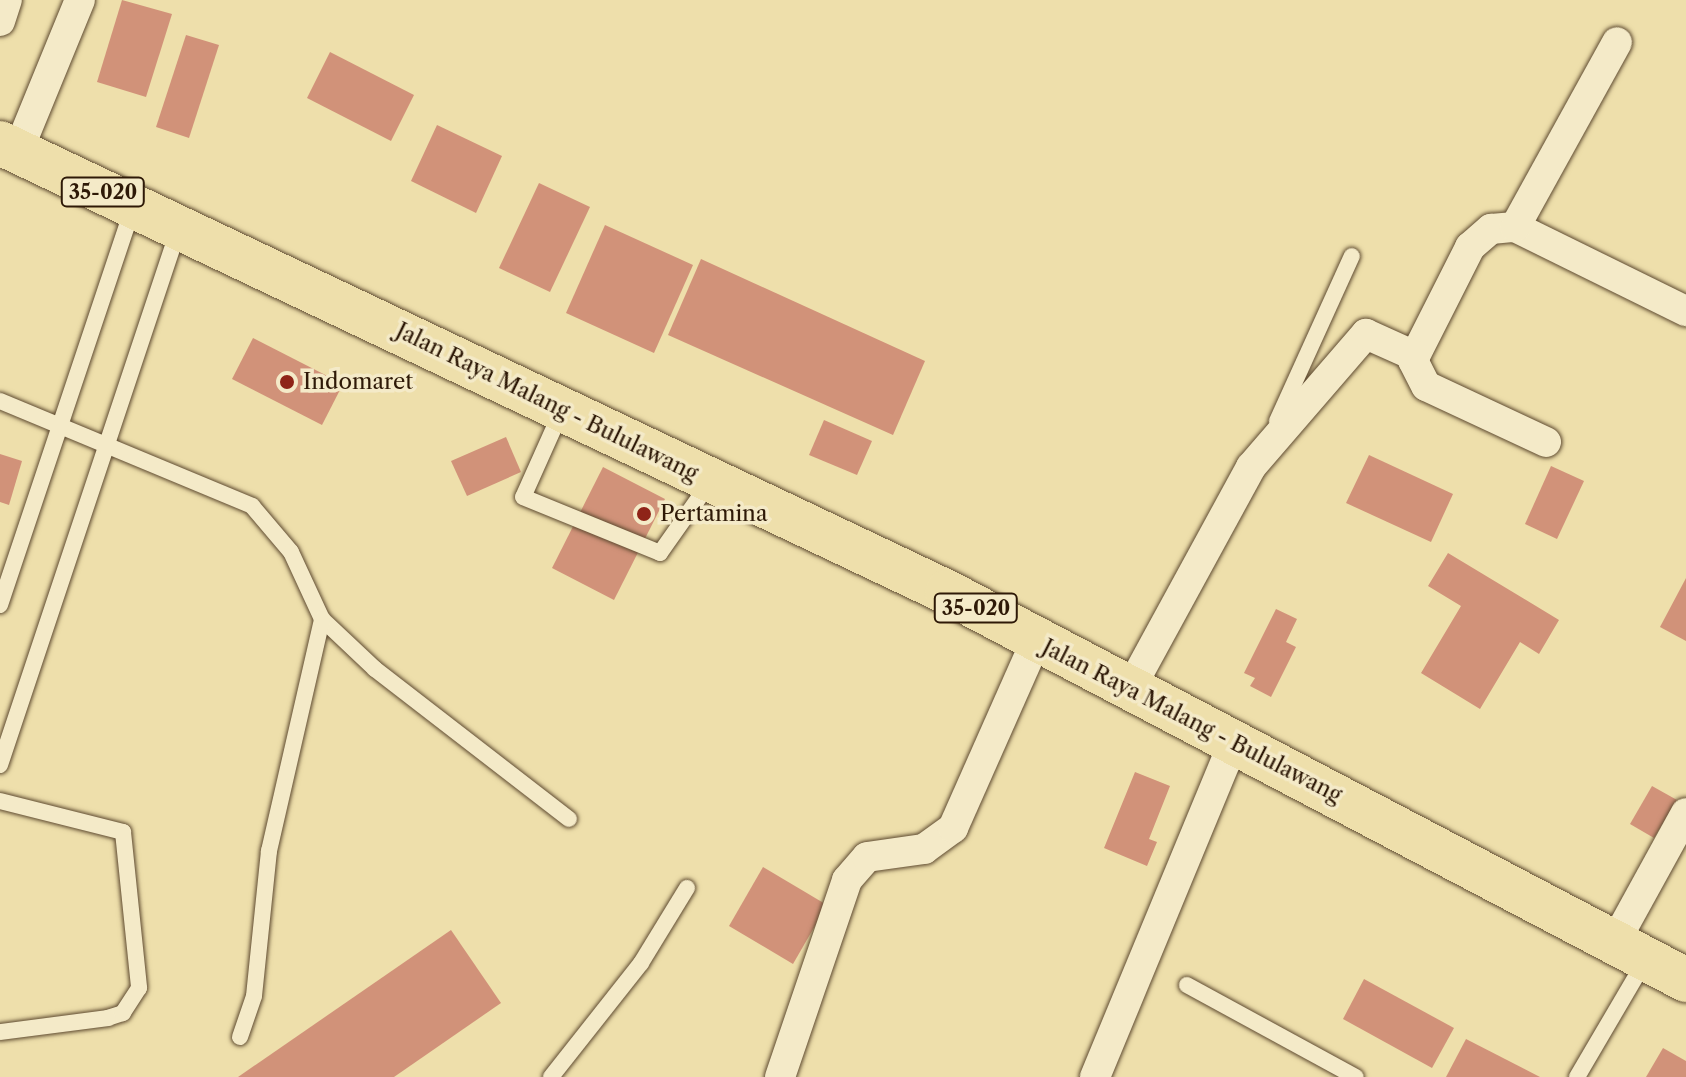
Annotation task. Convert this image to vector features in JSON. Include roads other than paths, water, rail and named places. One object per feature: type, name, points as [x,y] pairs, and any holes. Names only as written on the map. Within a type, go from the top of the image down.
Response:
[{"type":"main road","name":"Jalan Raya Malang - Bululawang","points":[[9,147],[947,592],[1686,980]]},
{"type":"street","points":[[0,21],[7,0]]},
{"type":"street","points":[[9,147],[80,0]]},
{"type":"street","points":[[1515,227],[1617,42]]},
{"type":"street","points":[[1546,442],[1426,386],[1416,374],[1415,356],[1470,247],[1491,229],[1515,227],[1686,311]]},
{"type":"street","points":[[1130,689],[1251,467],[1366,334],[1415,356]]},
{"type":"street","points":[[780,1077],[847,880],[867,857],[924,849],[953,828],[1036,641]]},
{"type":"street","points":[[1095,1077],[1234,741]]},
{"type":"street","points":[[1630,951],[1686,813]]},
{"type":"lane","points":[[0,605],[134,206]]},
{"type":"lane","points":[[0,765],[107,444],[193,234]]},
{"type":"lane","points":[[1251,467],[1352,256]]},
{"type":"lane","points":[[0,401],[252,506],[271,521],[322,619],[375,669],[569,819]]},
{"type":"lane","points":[[562,410],[523,497],[660,553],[710,482]]},
{"type":"lane","points":[[240,1037],[254,996],[269,851],[322,619]]},
{"type":"lane","points":[[0,801],[123,832],[139,988],[123,1013],[108,1018],[0,1032]]},
{"type":"lane","points":[[551,1077],[641,963],[687,888]]},
{"type":"lane","points":[[1577,1077],[1630,951]]},
{"type":"lane","points":[[1187,985],[1356,1077]]},
{"type":"place","name":"Indomaret","points":[[287,382]]},
{"type":"place","name":"Pertamina","points":[[644,514]]}]
